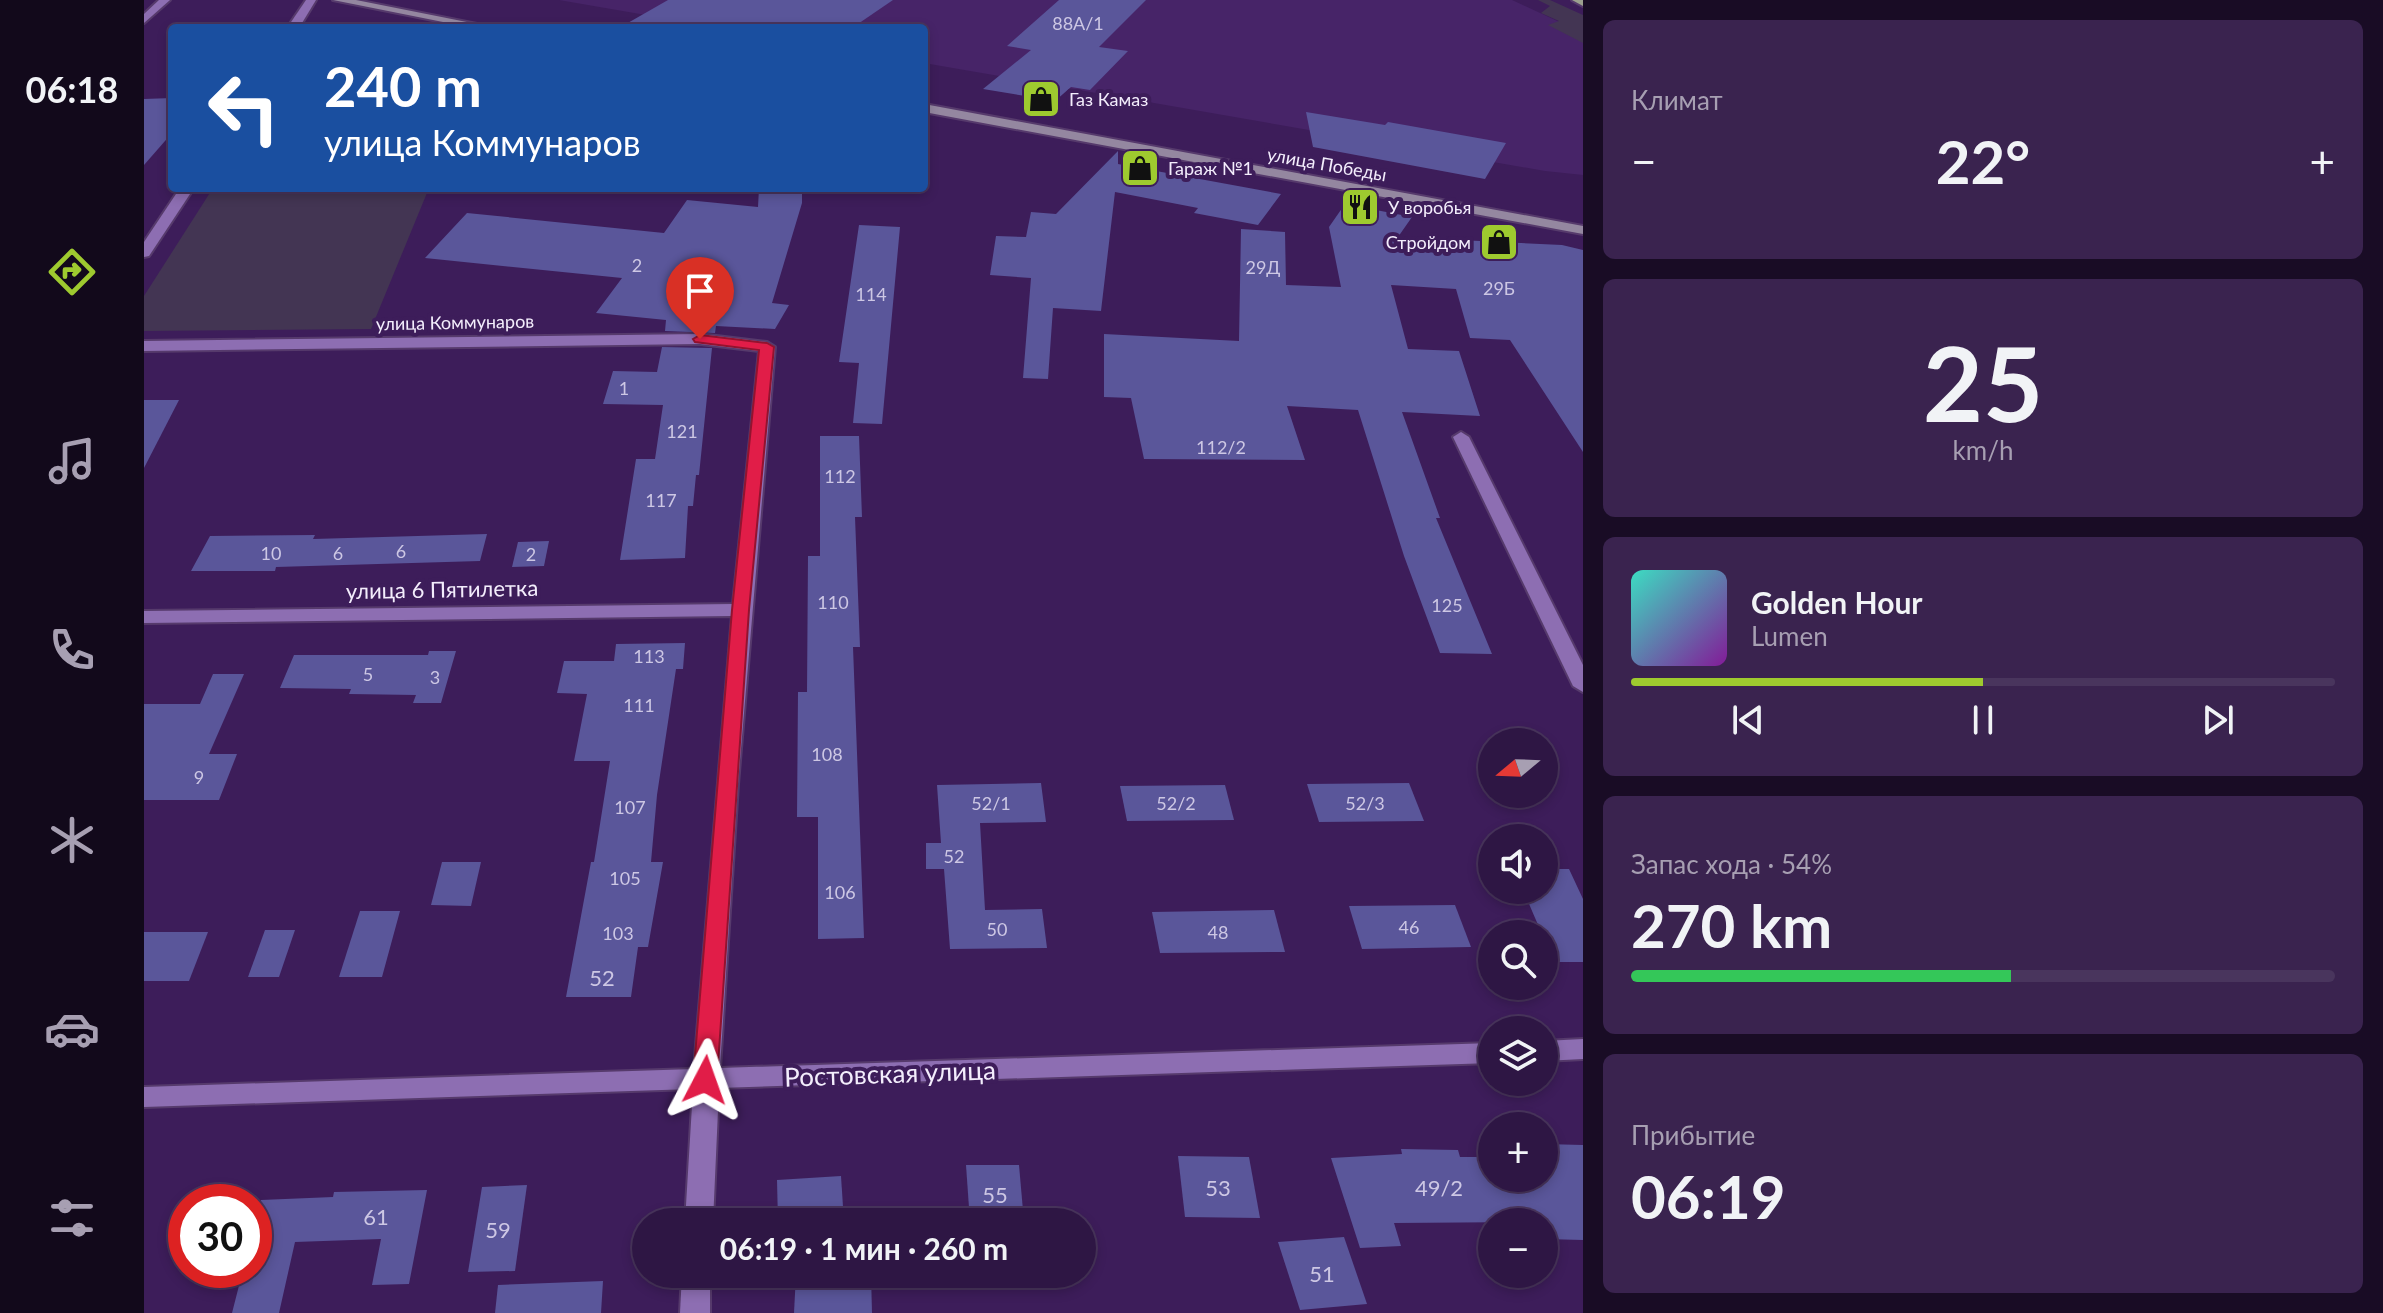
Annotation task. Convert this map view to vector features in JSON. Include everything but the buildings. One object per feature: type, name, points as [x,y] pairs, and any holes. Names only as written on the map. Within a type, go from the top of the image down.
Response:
[{"type":"main road","points":[[1577,0],[1583,3]]},
{"type":"street","points":[[144,20],[165,0]]},
{"type":"street","points":[[296,24],[311,0]]},
{"type":"street","points":[[338,0],[469,24]]},
{"type":"street","name":"улица Победы","points":[[928,109],[1583,230]]},
{"type":"street","points":[[144,253],[184,192]]},
{"type":"street","name":"улица Коммунаров","points":[[144,346],[700,339],[767,347],[741,610]]},
{"type":"street","points":[[1461,437],[1583,686]]},
{"type":"street","points":[[700,1208],[705,1080],[741,610]]},
{"type":"street","name":"улица 6 Пятилетка","points":[[144,617],[741,610]]},
{"type":"street","points":[[1558,1050],[1583,1049]]},
{"type":"street","name":"Ростовская улица","points":[[144,1097],[1478,1053]]},
{"type":"street","points":[[695,1313],[696,1288]]},
{"type":"shaded area","points":[[559,0],[1512,0],[1583,33],[1583,175],[1545,171],[928,64],[928,24],[698,24]]},
{"type":"shaded area","points":[[1538,0],[1550,0],[1583,15],[1583,43],[1548,25],[1559,21],[1541,13],[1550,6]]},
{"type":"shaded area","points":[[210,192],[427,192],[371,329],[144,331],[144,296]]},
{"type":"place","name":"Газ Камаз","points":[[1041,99]]},
{"type":"place","name":"Гараж №1","points":[[1140,168]]},
{"type":"place","name":"У воробья","points":[[1360,207]]},
{"type":"place","name":"Стройдом","points":[[1499,242]]},
{"type":"route","points":[[700,339],[767,347],[741,610],[705,1080]]}]
